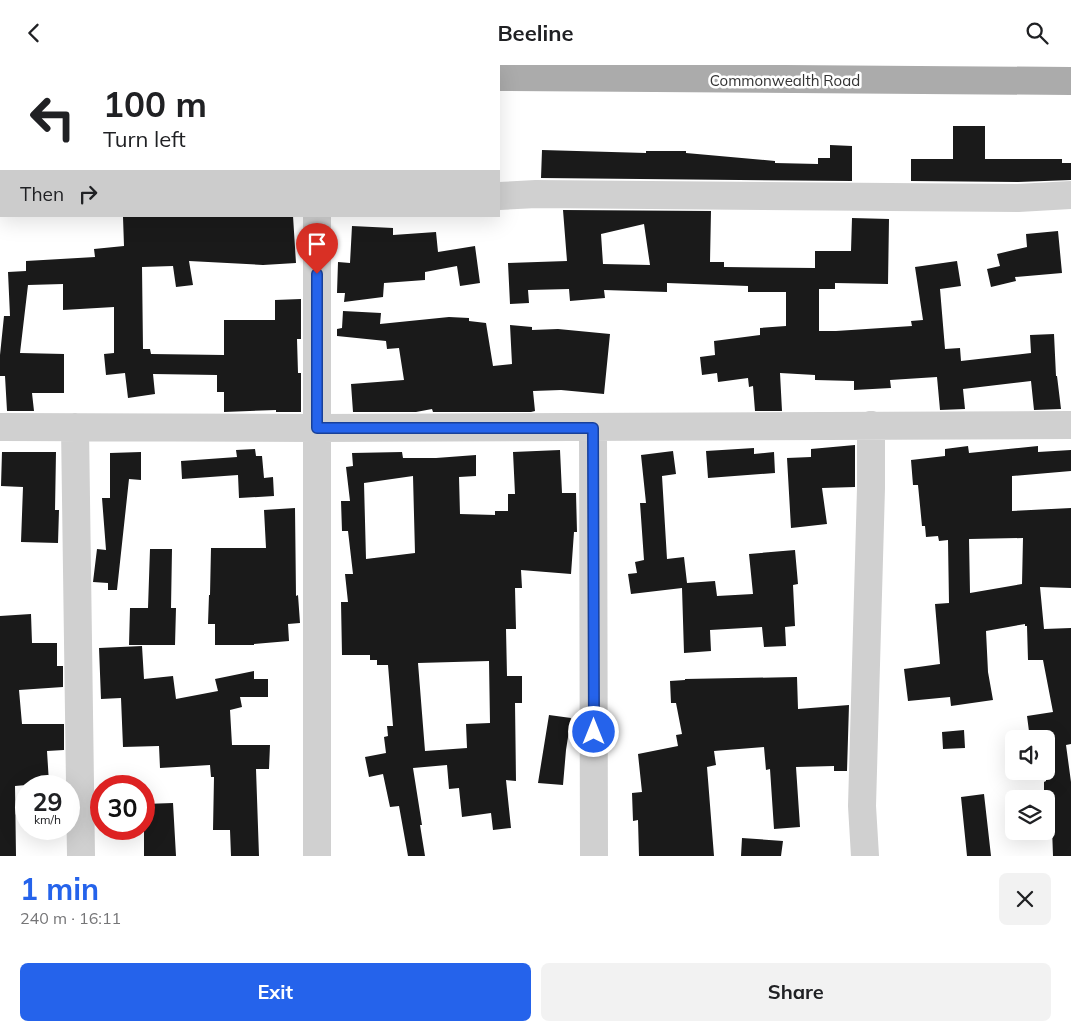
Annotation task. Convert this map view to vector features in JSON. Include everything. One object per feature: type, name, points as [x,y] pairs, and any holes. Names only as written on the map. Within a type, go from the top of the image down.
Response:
[{"type":"main road","name":"Commonwealth Road","points":[[500,77],[1071,81]]},
{"type":"street","points":[[500,196],[536,194],[1018,198],[1071,195]]},
{"type":"street","points":[[317,217],[317,856]]},
{"type":"street","points":[[865,856],[862,806],[871,425]]},
{"type":"street","points":[[0,427],[593,428],[1071,425]]},
{"type":"street","points":[[75,427],[81,856]]},
{"type":"street","points":[[593,428],[594,856]]},
{"type":"building","points":[[953,126],[985,126],[985,159],[1062,159],[1062,163],[1071,163],[1071,180],[1018,182],[911,181],[911,159],[953,159]]},
{"type":"building","points":[[830,145],[852,146],[852,181],[541,178],[542,150],[646,153],[646,151],[686,151],[686,153],[775,161],[775,163],[818,164],[818,158],[830,158]]},
{"type":"building","points":[[563,210],[711,211],[710,262],[724,262],[724,267],[815,268],[815,251],[851,251],[852,218],[889,219],[888,284],[835,283],[835,289],[819,289],[819,331],[912,326],[911,321],[923,320],[915,267],[957,261],[961,286],[940,289],[945,349],[960,348],[961,361],[1031,353],[1030,335],[1054,334],[1056,376],[1061,409],[1034,410],[1031,381],[963,389],[965,409],[940,410],[937,377],[890,380],[891,388],[854,390],[854,381],[815,380],[815,375],[780,373],[782,411],[755,411],[753,386],[749,387],[748,378],[718,382],[717,373],[702,375],[700,357],[715,355],[714,341],[760,335],[760,328],[786,326],[786,292],[748,292],[748,286],[667,283],[667,292],[604,290],[605,298],[570,301],[569,289],[528,290],[529,303],[510,304],[508,263],[567,261]],"holes":[[[644,224],[650,265],[603,264],[601,234]]]},
{"type":"building","points":[[123,217],[293,217],[296,263],[263,265],[189,261],[193,285],[176,287],[173,266],[142,267],[143,349],[150,349],[151,354],[224,355],[224,320],[275,320],[275,300],[301,299],[301,339],[297,339],[298,373],[301,373],[301,412],[276,412],[276,410],[224,412],[224,392],[217,392],[217,375],[153,374],[155,394],[128,398],[125,373],[106,375],[104,354],[114,353],[114,307],[63,310],[63,284],[28,285],[20,353],[64,354],[64,393],[32,393],[34,411],[7,411],[5,376],[0,376],[0,355],[4,316],[10,316],[8,272],[26,271],[26,261],[95,257],[94,249],[124,246]]},
{"type":"building","points":[[352,226],[393,228],[393,235],[436,232],[438,252],[475,246],[480,283],[460,286],[457,266],[425,272],[425,280],[384,283],[383,297],[344,302],[345,293],[337,293],[338,262],[350,263]]},
{"type":"building","points":[[1058,231],[1062,273],[1015,277],[1016,281],[991,287],[987,269],[1000,266],[997,254],[1027,247],[1026,234]]},
{"type":"building","points":[[343,311],[381,313],[380,324],[449,317],[469,318],[469,321],[486,323],[493,366],[512,364],[510,325],[532,327],[532,330],[558,329],[610,334],[604,394],[561,390],[533,391],[535,411],[531,412],[433,412],[432,409],[416,412],[353,412],[351,384],[404,380],[399,348],[387,349],[386,341],[337,336],[337,329],[342,328]]},
{"type":"building","points":[[855,445],[855,487],[822,488],[827,524],[791,528],[787,458],[811,457],[811,449]]},
{"type":"building","points":[[968,446],[969,453],[1038,446],[1038,452],[1071,450],[1071,471],[1012,476],[1012,511],[1071,508],[1071,588],[1040,587],[1044,629],[1071,628],[1071,744],[1066,745],[1071,782],[1071,856],[1053,856],[1052,840],[1055,840],[1055,790],[1044,790],[1044,782],[1046,780],[1055,780],[1055,730],[1029,730],[1027,716],[1053,712],[1043,660],[1028,660],[1027,626],[1025,624],[986,631],[988,672],[993,700],[951,706],[950,697],[908,701],[904,669],[940,664],[935,604],[949,603],[948,540],[939,541],[938,536],[926,537],[925,526],[922,526],[918,485],[913,485],[911,460],[945,456],[945,449]],"holes":[[[1023,538],[1022,584],[970,593],[969,539]]]},
{"type":"building","points":[[754,448],[754,454],[774,452],[775,473],[708,478],[706,451]]},
{"type":"building","points":[[255,449],[256,456],[262,456],[264,478],[273,477],[274,496],[239,498],[238,475],[182,479],[181,461],[237,457],[236,450]]},
{"type":"building","points":[[560,450],[562,493],[576,493],[577,532],[574,532],[571,574],[521,570],[522,588],[515,588],[516,629],[506,629],[507,676],[522,676],[522,703],[515,703],[516,781],[506,780],[511,828],[493,830],[491,813],[462,817],[459,788],[449,789],[447,765],[413,768],[425,856],[408,856],[399,806],[390,807],[383,774],[369,777],[365,757],[386,753],[384,737],[388,736],[387,726],[393,726],[388,665],[377,665],[377,660],[370,660],[370,655],[342,655],[341,602],[348,602],[345,574],[353,574],[348,531],[342,531],[341,501],[350,501],[346,467],[353,466],[352,453],[402,452],[403,458],[476,455],[476,476],[459,477],[460,514],[495,515],[495,511],[508,511],[508,494],[515,494],[513,452]],"holes":[[[413,476],[415,553],[366,559],[364,483]],[[489,661],[490,723],[466,724],[467,748],[425,751],[418,663]]]},
{"type":"building","points":[[673,451],[676,474],[662,476],[667,559],[684,557],[687,583],[715,581],[717,596],[753,594],[749,554],[795,550],[798,584],[793,585],[795,626],[785,627],[786,646],[764,647],[762,627],[710,630],[711,651],[684,653],[682,588],[631,594],[628,574],[637,573],[635,562],[644,560],[640,503],[646,503],[641,455]]},
{"type":"building","points":[[2,452],[56,452],[55,510],[59,510],[58,543],[21,542],[23,487],[1,486]]},
{"type":"building","points":[[141,452],[141,480],[129,479],[117,590],[108,590],[108,583],[93,582],[97,549],[106,550],[102,498],[110,498],[110,453]]},
{"type":"building","points":[[295,508],[296,596],[298,595],[300,623],[288,624],[289,641],[254,645],[215,645],[215,624],[208,624],[211,548],[266,548],[264,510]]},
{"type":"building","points":[[150,549],[172,549],[171,608],[176,608],[175,645],[129,645],[130,608],[148,608]]},
{"type":"building","points":[[31,614],[32,643],[57,643],[57,666],[63,666],[63,687],[19,690],[22,724],[64,724],[64,750],[47,751],[48,775],[15,775],[16,856],[0,856],[0,616]]},
{"type":"building","points":[[142,646],[144,679],[173,676],[176,699],[218,691],[215,679],[254,671],[254,679],[268,679],[268,697],[240,697],[242,707],[230,710],[232,745],[270,745],[269,769],[256,769],[259,856],[231,856],[230,830],[213,830],[214,777],[211,777],[210,765],[160,768],[159,746],[123,747],[121,698],[101,699],[99,648]]},
{"type":"building","points":[[797,677],[798,709],[849,705],[847,771],[834,771],[834,766],[796,767],[800,827],[774,829],[770,769],[766,770],[764,747],[714,751],[716,765],[707,767],[714,856],[639,856],[638,820],[633,821],[632,793],[642,792],[638,754],[678,746],[676,735],[682,734],[676,703],[671,703],[670,681],[685,679]]},
{"type":"building","points":[[549,715],[571,718],[563,785],[538,783]]},
{"type":"building","points":[[964,730],[965,748],[943,749],[942,732]]},
{"type":"building","points":[[984,794],[991,856],[967,856],[961,797]]},
{"type":"building","points":[[173,803],[176,856],[144,856],[144,840],[155,840],[155,804]]},
{"type":"building","points":[[742,838],[783,841],[781,856],[741,856]]},
{"type":"route","points":[[317,274],[317,428],[593,428],[594,732]]}]
